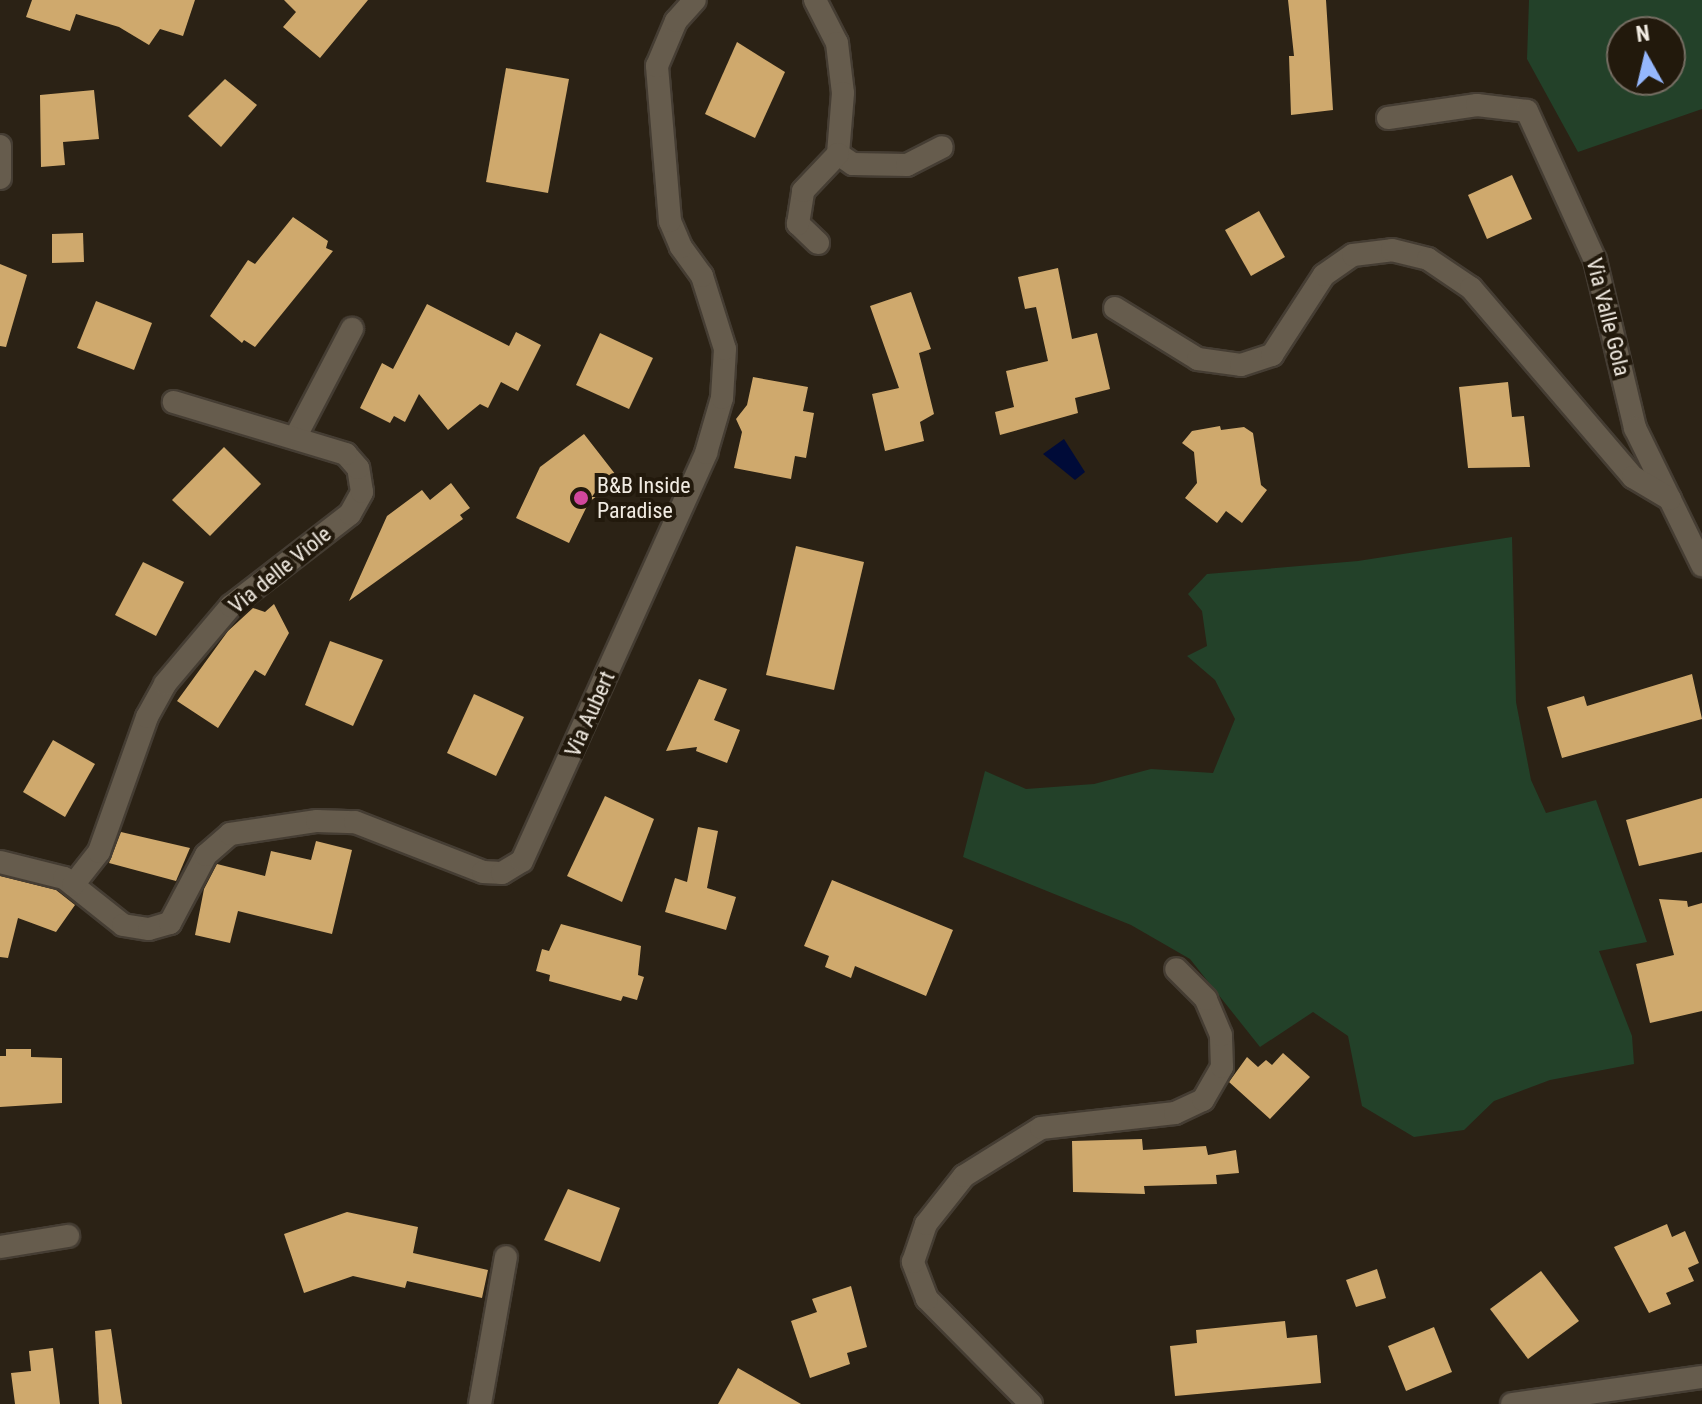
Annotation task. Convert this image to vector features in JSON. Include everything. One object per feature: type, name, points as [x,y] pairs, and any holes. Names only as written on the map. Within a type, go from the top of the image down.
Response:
[{"type":"street","name":"Via Aubert","points":[[0,862],[64,878],[123,925],[149,929],[170,923],[206,855],[230,834],[317,821],[355,822],[483,872],[502,873],[522,861],[706,453],[722,398],[725,349],[702,276],[681,247],[670,221],[657,66],[676,21],[695,0]]},
{"type":"street","points":[[815,0],[837,43],[843,93],[838,154],[803,191],[798,224],[818,243]]},
{"type":"street","name":"Via Valle Gola","points":[[1388,118],[1477,105],[1527,111],[1595,260],[1635,428],[1702,565]]},
{"type":"street","points":[[0,146],[0,178]]},
{"type":"street","points":[[838,154],[853,164],[907,165],[942,147]]},
{"type":"street","points":[[1115,308],[1198,359],[1241,365],[1272,355],[1324,275],[1353,255],[1392,250],[1428,259],[1471,288],[1633,477],[1670,499]]},
{"type":"street","points":[[296,436],[352,329]]},
{"type":"street","name":"Via delle Viole","points":[[73,885],[99,852],[147,717],[165,684],[231,606],[350,514],[362,492],[358,468],[346,454],[296,436],[174,402]]},
{"type":"street","points":[[1031,1404],[927,1299],[913,1262],[926,1224],[964,1176],[1041,1128],[1175,1113],[1203,1100],[1222,1067],[1221,1035],[1206,999],[1176,969]]},
{"type":"street","points":[[0,1247],[68,1236]]},
{"type":"street","points":[[480,1404],[506,1257]]},
{"type":"street","points":[[1512,1404],[1639,1396],[1702,1377]]},
{"type":"green space","points":[[1529,0],[1702,0],[1702,109],[1578,152],[1527,59]]},
{"type":"green space","points":[[1512,537],[1516,702],[1531,780],[1546,813],[1596,800],[1647,942],[1599,951],[1632,1036],[1634,1064],[1550,1080],[1494,1101],[1464,1130],[1414,1137],[1362,1106],[1348,1036],[1313,1012],[1260,1047],[1190,959],[1131,925],[963,857],[985,771],[1026,789],[1094,784],[1151,769],[1213,773],[1235,719],[1215,680],[1187,656],[1207,646],[1202,611],[1188,594],[1207,574],[1358,561]]},
{"type":"water","points":[[1064,439],[1085,472],[1075,480],[1043,454]]},
{"type":"building","points":[[32,0],[195,0],[183,36],[160,29],[149,45],[119,27],[76,14],[70,31],[26,17]]},
{"type":"building","points":[[284,0],[368,0],[320,58],[283,27],[296,12]]},
{"type":"building","points":[[1288,0],[1326,0],[1333,110],[1291,115],[1289,56],[1294,56]]},
{"type":"building","points":[[737,42],[785,72],[755,138],[705,114]]},
{"type":"building","points":[[506,68],[569,79],[548,193],[486,182]]},
{"type":"building","points":[[225,79],[257,105],[221,147],[188,116]]},
{"type":"building","points":[[94,90],[99,139],[63,142],[65,165],[41,167],[40,95]]},
{"type":"building","points":[[1512,175],[1532,219],[1487,239],[1468,195]]},
{"type":"building","points":[[1259,211],[1285,257],[1251,276],[1225,230]]},
{"type":"building","points":[[293,217],[328,241],[326,248],[333,251],[255,347],[244,340],[242,343],[210,316],[248,260],[255,264]]},
{"type":"building","points":[[83,233],[84,262],[52,263],[52,234]]},
{"type":"building","points":[[0,264],[27,275],[6,347],[0,346]]},
{"type":"building","points":[[1058,268],[1072,339],[1097,333],[1110,389],[1075,398],[1078,413],[1000,435],[995,412],[1014,407],[1006,371],[1048,361],[1036,307],[1025,309],[1018,277]]},
{"type":"building","points":[[911,292],[931,349],[919,353],[934,414],[920,422],[924,441],[885,451],[872,394],[899,388],[870,306]]},
{"type":"building","points":[[96,301],[152,323],[134,370],[77,348]]},
{"type":"building","points":[[427,304],[509,346],[516,332],[541,345],[518,391],[501,382],[488,408],[480,404],[448,430],[419,394],[405,422],[394,416],[390,423],[360,408],[382,363],[393,369]]},
{"type":"building","points":[[600,333],[653,358],[629,409],[576,385]]},
{"type":"building","points":[[753,377],[808,387],[803,411],[814,413],[806,458],[795,456],[791,479],[734,468],[742,432],[736,419],[747,405]]},
{"type":"building","points":[[1508,382],[1512,417],[1524,416],[1530,467],[1468,468],[1459,387]]},
{"type":"building","points":[[1220,426],[1221,430],[1244,427],[1253,433],[1261,485],[1267,490],[1242,523],[1226,511],[1217,523],[1185,498],[1197,483],[1194,452],[1182,443],[1192,431]]},
{"type":"building","points":[[584,434],[619,479],[589,502],[569,543],[516,518],[540,467]]},
{"type":"building","points":[[224,447],[261,484],[210,536],[172,500]]},
{"type":"building","points":[[451,483],[470,508],[460,515],[463,519],[349,601],[387,516],[422,490],[430,500]]},
{"type":"building","points":[[796,546],[864,562],[834,690],[766,675]]},
{"type":"building","points":[[143,562],[184,582],[156,636],[115,615]]},
{"type":"building","points":[[274,604],[289,633],[265,676],[255,670],[218,728],[177,701],[228,631],[253,608],[265,612]]},
{"type":"building","points":[[330,641],[383,660],[353,726],[305,705]]},
{"type":"building","points":[[1692,674],[1702,719],[1562,758],[1547,707],[1584,696],[1587,706]]},
{"type":"building","points":[[699,679],[727,689],[714,720],[740,730],[727,763],[696,751],[697,747],[666,751]]},
{"type":"building","points":[[474,694],[524,717],[496,776],[447,753]]},
{"type":"building","points":[[53,740],[95,764],[65,817],[23,792]]},
{"type":"building","points":[[605,796],[654,819],[622,902],[567,876]]},
{"type":"building","points":[[1702,798],[1702,852],[1639,866],[1626,820]]},
{"type":"building","points":[[698,827],[718,831],[707,888],[736,897],[726,930],[665,912],[675,878],[687,882]]},
{"type":"building","points":[[121,832],[190,848],[176,881],[109,863]]},
{"type":"building","points":[[316,841],[352,850],[332,934],[238,911],[230,943],[195,935],[204,889],[217,864],[265,876],[271,851],[311,860]]},
{"type":"building","points":[[0,876],[56,890],[75,905],[56,932],[18,918],[8,958],[0,957]]},
{"type":"building","points":[[832,880],[953,930],[926,996],[855,966],[851,978],[825,967],[829,956],[804,946]]},
{"type":"building","points":[[1659,899],[1687,901],[1688,907],[1702,903],[1702,1011],[1650,1023],[1636,964],[1674,955]]},
{"type":"building","points":[[561,924],[641,946],[638,975],[644,977],[637,1000],[623,996],[621,1001],[549,981],[550,975],[536,971],[542,949],[549,951]]},
{"type":"building","points":[[6,1049],[31,1049],[31,1057],[62,1058],[62,1103],[0,1107],[0,1056],[6,1056]]},
{"type":"building","points":[[1283,1053],[1310,1077],[1270,1119],[1229,1082],[1247,1057],[1258,1067],[1266,1060],[1272,1065]]},
{"type":"building","points":[[1142,1139],[1143,1150],[1206,1146],[1208,1155],[1236,1150],[1239,1173],[1216,1175],[1217,1184],[1144,1186],[1145,1194],[1073,1192],[1072,1141]]},
{"type":"building","points":[[568,1189],[620,1208],[600,1262],[544,1240]]},
{"type":"building","points":[[347,1212],[418,1227],[413,1253],[488,1270],[482,1298],[407,1281],[405,1288],[353,1276],[304,1293],[284,1234]]},
{"type":"building","points":[[1667,1224],[1672,1237],[1685,1231],[1699,1263],[1688,1268],[1694,1281],[1666,1293],[1671,1304],[1649,1313],[1614,1247]]},
{"type":"building","points":[[1377,1269],[1386,1298],[1356,1307],[1346,1280]]},
{"type":"building","points":[[1541,1271],[1579,1321],[1528,1359],[1490,1309]]},
{"type":"building","points":[[851,1286],[867,1347],[847,1353],[850,1364],[810,1378],[791,1321],[817,1312],[812,1299]]},
{"type":"building","points":[[1285,1321],[1287,1338],[1317,1335],[1321,1383],[1175,1396],[1170,1346],[1197,1343],[1196,1330]]},
{"type":"building","points":[[1434,1327],[1452,1372],[1406,1391],[1388,1346]]},
{"type":"building","points":[[111,1329],[122,1404],[99,1404],[95,1331]]},
{"type":"building","points":[[53,1348],[60,1404],[15,1404],[11,1373],[31,1371],[29,1351]]},
{"type":"building","points":[[738,1368],[801,1404],[718,1404]]},
{"type":"place","name":"B&B Inside Paradise","points":[[581,498]]}]
